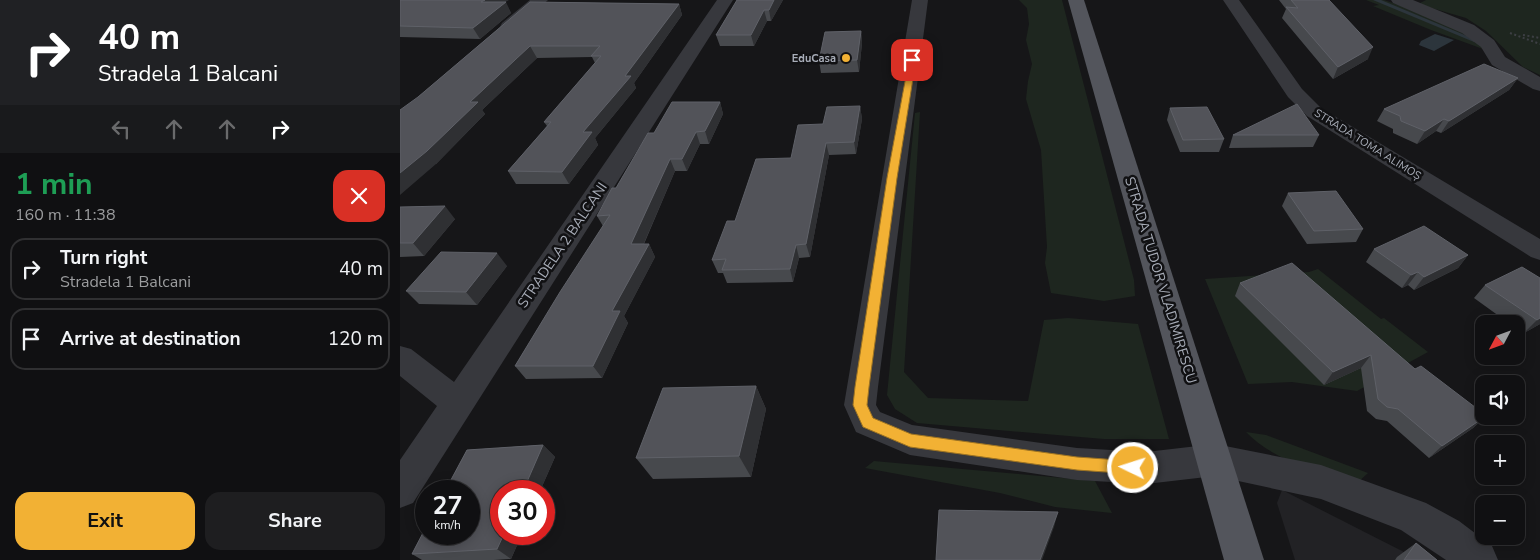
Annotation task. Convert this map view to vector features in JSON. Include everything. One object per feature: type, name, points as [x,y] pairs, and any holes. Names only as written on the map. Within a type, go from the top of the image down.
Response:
[{"type":"main road","name":"STRADA TUDOR VLADIMIRESCU","points":[[1076,0],[1244,560]]},
{"type":"street","points":[[496,37],[540,0]]},
{"type":"street","name":"STRADELA 2 BALCANI","points":[[400,491],[456,403],[725,0]]},
{"type":"street","points":[[920,0],[862,387],[860,405],[868,422],[910,440],[1077,464],[1146,468],[1215,460],[1321,482],[1413,516],[1437,530],[1478,560]]},
{"type":"street","name":"STRADA TOMA ALIMOȘ","points":[[1231,0],[1295,93],[1314,112],[1540,251]]},
{"type":"street","points":[[1399,0],[1468,29],[1488,44],[1498,61],[1540,85]]},
{"type":"street","points":[[400,358],[456,403]]},
{"type":"path","points":[[1516,34],[1540,38]]},
{"type":"shaded area","points":[[1019,0],[1062,0],[1134,280],[1135,296],[1104,301],[1051,293],[1045,263],[1047,247],[1041,150],[1026,99],[1032,64],[1026,40],[1029,24],[1027,8]]},
{"type":"shaded area","points":[[1366,0],[1384,0],[1419,12],[1473,35],[1483,49],[1373,6],[1379,5]]},
{"type":"shaded area","points":[[1426,0],[1540,0],[1540,75],[1523,67],[1486,31],[1466,18],[1418,4]]},
{"type":"shaded area","points":[[1435,34],[1454,40],[1434,51],[1419,45],[1421,41]]},
{"type":"shaded area","points":[[920,112],[904,372],[928,398],[1028,401],[1044,320],[1068,318],[1138,324],[1169,439],[1104,439],[917,423],[895,409],[887,395],[915,113]]},
{"type":"shaded area","points":[[1318,269],[1381,319],[1384,318],[1428,352],[1357,391],[1292,382],[1248,384],[1205,279],[1309,272]]},
{"type":"shaded area","points":[[1246,432],[1266,435],[1368,473],[1356,484],[1312,470],[1270,451]]},
{"type":"shaded area","points":[[874,461],[1095,481],[1112,513],[1055,507],[1000,493],[865,468]]},
{"type":"shaded area","points":[[1282,490],[1402,551],[1415,560],[1295,560],[1277,503]]},
{"type":"building","points":[[400,0],[485,0],[481,2],[506,2],[473,28],[400,26]]},
{"type":"building","points":[[737,0],[774,0],[769,10],[764,10],[751,35],[716,35]]},
{"type":"building","points":[[1291,0],[1329,0],[1373,47],[1338,67],[1286,7],[1298,8]]},
{"type":"building","points":[[530,2],[679,4],[625,76],[631,76],[583,132],[592,132],[562,172],[508,171],[551,122],[544,122],[601,56],[591,56],[600,46],[530,46],[470,102],[478,102],[427,151],[400,173],[400,110],[418,97]]},
{"type":"building","points":[[861,31],[857,60],[819,61],[825,32]]},
{"type":"building","points":[[1484,64],[1518,78],[1449,121],[1444,119],[1425,131],[1401,121],[1400,116],[1384,109]]},
{"type":"building","points":[[672,102],[720,102],[705,131],[696,132],[682,159],[670,159],[631,244],[649,244],[612,311],[620,311],[593,366],[515,366],[610,215],[597,216],[612,188],[616,188],[648,133],[654,133]]},
{"type":"building","points":[[1297,104],[1319,135],[1233,135]]},
{"type":"building","points":[[860,106],[854,142],[826,143],[806,244],[796,245],[790,269],[722,270],[726,259],[712,260],[727,221],[735,221],[756,159],[791,158],[798,125],[823,124],[827,107]]},
{"type":"building","points":[[1207,107],[1224,139],[1183,140],[1170,108]]},
{"type":"building","points":[[1336,191],[1363,229],[1314,231],[1288,193]]},
{"type":"building","points":[[445,206],[413,243],[400,243],[400,207]]},
{"type":"building","points":[[1424,226],[1468,255],[1424,277],[1418,272],[1411,275],[1374,249]]},
{"type":"building","points":[[441,252],[497,253],[466,292],[406,291]]},
{"type":"building","points":[[1292,263],[1415,369],[1421,366],[1475,407],[1475,424],[1442,446],[1398,409],[1387,407],[1378,399],[1371,355],[1333,372],[1240,283]]},
{"type":"building","points":[[1522,267],[1540,278],[1540,318],[1537,320],[1485,285]]},
{"type":"building","points":[[756,386],[739,456],[636,458],[663,388]]},
{"type":"building","points":[[543,445],[528,480],[490,480],[490,545],[499,545],[497,549],[412,554],[417,545],[480,545],[480,480],[451,480],[467,450]]},
{"type":"building","points":[[939,510],[1058,512],[1040,560],[936,560]]},
{"type":"building","points":[[1416,543],[1437,560],[1404,560]]},
{"type":"waterway","points":[[1376,0],[1476,41]]},
{"type":"place","name":"EduCasa","points":[[846,58]]},
{"type":"route","points":[[912,60],[892,178],[862,387],[860,405],[868,422],[910,440],[1077,464],[1133,468]]}]
